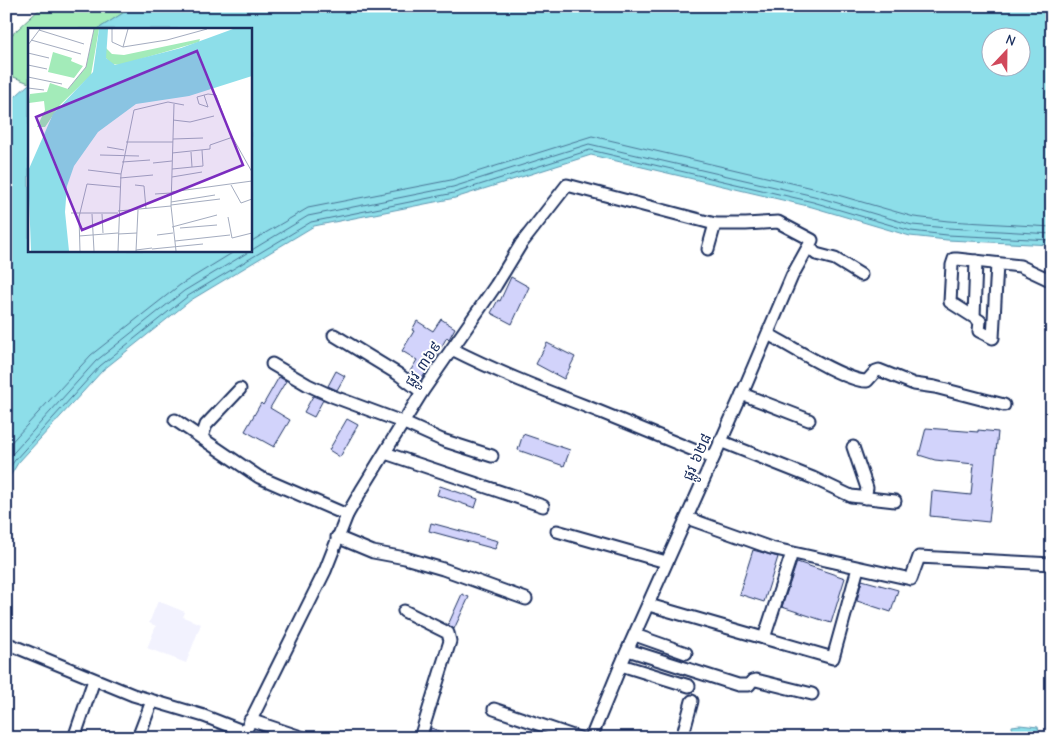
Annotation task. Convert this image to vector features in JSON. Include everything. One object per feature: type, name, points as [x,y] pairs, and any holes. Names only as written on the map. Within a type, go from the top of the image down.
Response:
[{"type":"street","name":"ផ្លូវ ៣៦៩","points":[[243,735],[325,571],[347,515],[402,422],[522,244],[567,184],[715,224],[778,222],[812,240],[810,246]]},
{"type":"street","points":[[708,249],[715,224]]},
{"type":"street","points":[[810,246],[816,254],[835,259],[861,275]]},
{"type":"street","name":"ផ្លូវ ៦២៨","points":[[594,737],[621,664],[742,394],[792,276],[810,246]]},
{"type":"street","points":[[997,264],[993,338],[979,331],[980,321],[950,302],[952,265],[954,260],[1020,266],[1052,281]]},
{"type":"street","points":[[974,317],[976,261]]},
{"type":"street","points":[[768,334],[837,372],[857,380],[867,381],[879,370],[914,384],[935,387],[1004,405]]},
{"type":"street","points":[[334,335],[398,374],[422,392]]},
{"type":"street","points":[[452,349],[474,361],[550,394],[713,458]]},
{"type":"street","points":[[272,364],[308,385],[332,396],[402,422],[442,440],[492,456]]},
{"type":"street","points":[[202,437],[206,425],[240,389]]},
{"type":"street","points":[[742,394],[809,420]]},
{"type":"street","points":[[175,420],[259,477],[347,515]]},
{"type":"street","points":[[720,441],[813,478],[851,496],[895,501]]},
{"type":"street","points":[[853,447],[867,488],[865,498]]},
{"type":"street","points":[[385,453],[543,506]]},
{"type":"street","points":[[686,518],[771,548],[911,579],[919,558],[1052,564]]},
{"type":"street","points":[[556,531],[666,562]]},
{"type":"street","points":[[337,537],[373,552],[419,561],[526,599]]},
{"type":"street","points":[[764,638],[792,553]]},
{"type":"street","points":[[648,604],[832,658],[858,568]]},
{"type":"street","points":[[404,611],[448,633],[450,641],[420,738]]},
{"type":"street","points":[[635,635],[686,653]]},
{"type":"street","points":[[6,643],[94,680],[152,701],[204,716],[243,735]]},
{"type":"street","points":[[628,650],[738,685],[749,685],[752,681],[756,680],[812,694]]},
{"type":"street","points":[[621,664],[689,686]]},
{"type":"street","points":[[74,738],[94,680]]},
{"type":"street","points":[[138,738],[152,701]]},
{"type":"street","points":[[682,738],[692,701]]},
{"type":"street","points":[[494,708],[579,738]]},
{"type":"street","points":[[250,720],[304,738]]},
{"type":"shaded area","points":[[158,601],[185,612],[183,617],[201,624],[186,663],[147,648],[156,626],[149,623]]},
{"type":"green space","points":[[43,6],[134,6],[100,28],[28,28],[28,83],[6,74],[6,40]]},
{"type":"water","points":[[134,6],[1052,6],[1052,245],[947,240],[910,236],[812,207],[591,155],[455,198],[314,226],[191,300],[103,370],[18,463],[6,483],[6,105],[28,85],[28,251],[251,251],[251,28],[100,28]]},
{"type":"water","points":[[1012,726],[1038,727],[1040,738],[1013,738]]},
{"type":"building","points":[[511,277],[529,287],[512,324],[491,313],[498,300],[500,301]]},
{"type":"building","points":[[441,319],[455,328],[449,339],[447,337],[420,381],[409,373],[417,360],[402,351],[414,331],[412,330],[417,321],[433,331]]},
{"type":"building","points":[[547,343],[575,357],[564,379],[536,364]]},
{"type":"building","points":[[336,371],[345,376],[337,390],[328,386]]},
{"type":"building","points":[[279,377],[286,381],[270,408],[290,420],[274,447],[245,431]]},
{"type":"building","points":[[313,396],[323,400],[314,417],[304,412]]},
{"type":"building","points":[[347,419],[358,425],[340,457],[329,450]]},
{"type":"building","points":[[926,428],[998,432],[989,522],[930,516],[932,491],[971,495],[974,464],[935,460],[919,455]]},
{"type":"building","points":[[523,434],[570,450],[564,466],[518,450]]},
{"type":"building","points":[[440,486],[478,499],[475,508],[437,495]]},
{"type":"building","points":[[431,523],[498,541],[495,549],[429,531]]},
{"type":"building","points":[[753,550],[778,557],[764,602],[739,594]]},
{"type":"building","points":[[797,562],[845,578],[831,623],[782,607]]},
{"type":"building","points":[[862,580],[898,590],[891,612],[857,601]]},
{"type":"building","points":[[462,594],[469,597],[454,629],[448,625]]},
{"type":"building","points":[[431,728],[455,737],[428,738]]}]
